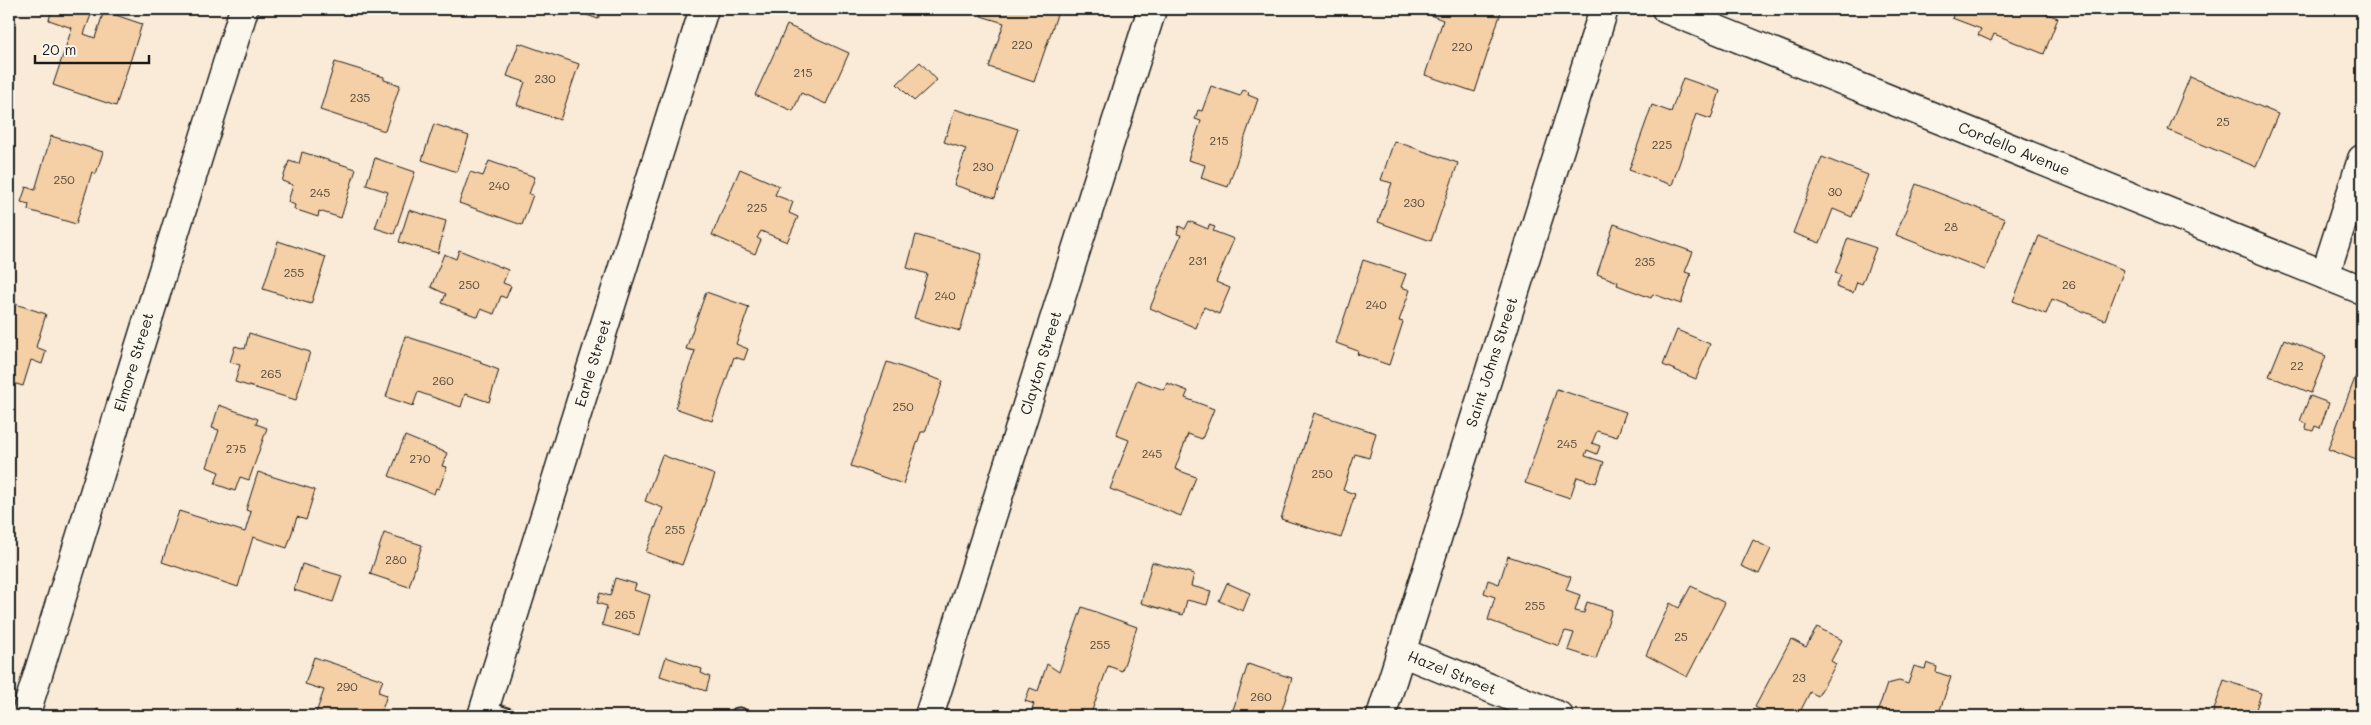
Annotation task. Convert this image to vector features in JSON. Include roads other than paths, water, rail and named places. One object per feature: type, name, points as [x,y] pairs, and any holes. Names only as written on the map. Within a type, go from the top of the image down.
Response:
[{"type":"street","name":"Elmore Street","points":[[25,716],[244,9]]},
{"type":"street","name":"Earle Street","points":[[491,714],[704,9]]},
{"type":"street","name":"Clayton Street","points":[[929,716],[1152,9]]},
{"type":"street","name":"Saint Johns Street","points":[[1381,716],[1604,9]]},
{"type":"street","name":"Cordello Avenue","points":[[1666,9],[2362,290]]},
{"type":"street","points":[[2325,275],[2362,160]]},
{"type":"street","name":"Hazel Street","points":[[1401,652],[1559,716]]}]
